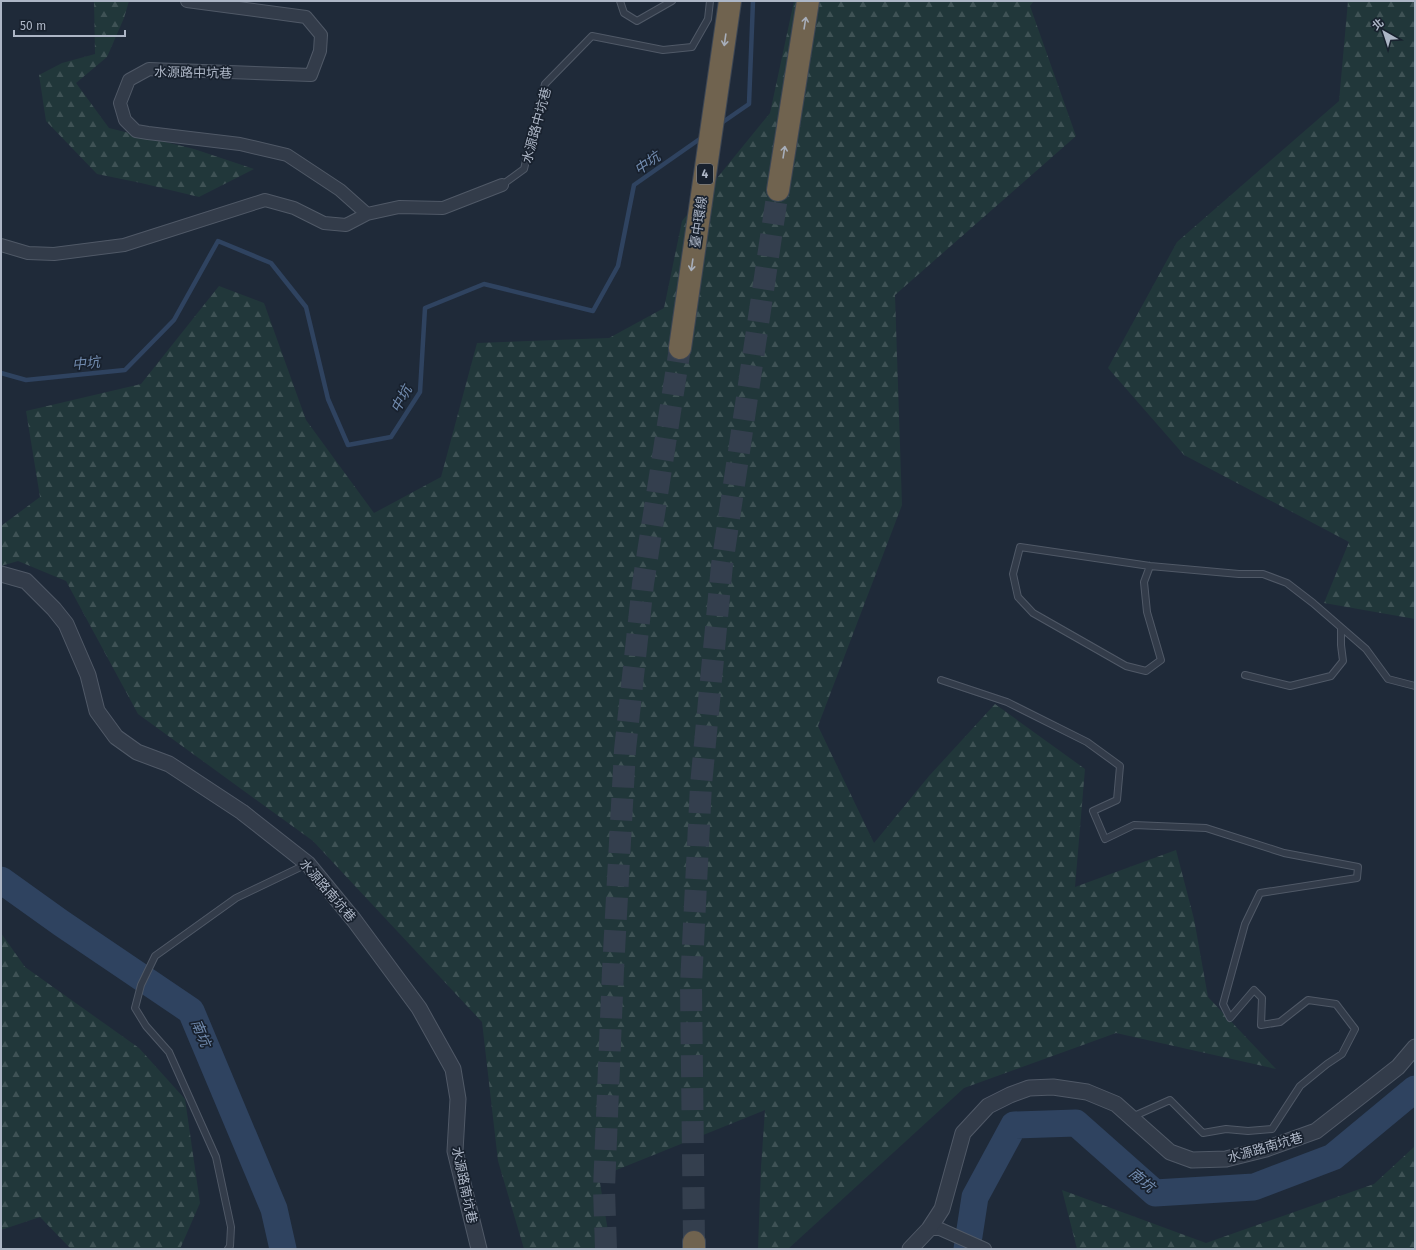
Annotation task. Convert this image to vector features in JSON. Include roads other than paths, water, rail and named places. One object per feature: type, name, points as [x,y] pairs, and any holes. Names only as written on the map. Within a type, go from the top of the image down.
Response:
[{"type":"highway","name":"臺中環線","points":[[680,348],[730,1]]},
{"type":"highway","points":[[778,190],[808,1]]},
{"type":"street","name":"水源路中坑巷","points":[[187,1],[306,17],[321,35],[320,51],[312,75],[150,70],[129,80],[120,103],[124,120],[136,131],[148,134],[240,144],[287,155],[340,190],[367,214]]},
{"type":"street","name":"水源路中坑巷","points":[[1,245],[28,253],[54,254],[124,245],[264,200],[294,208],[324,223],[346,225],[367,214],[399,207],[443,208],[502,186]]},
{"type":"street","name":"水源路南坑巷","points":[[1,574],[26,581],[54,609],[66,624],[88,675],[97,711],[116,736],[137,752],[169,764],[242,812],[308,864],[354,920],[419,1008],[453,1069],[458,1099],[455,1151],[479,1249]]},
{"type":"street","name":"水源路南坑巷","points":[[910,1249],[935,1229],[963,1133],[988,1106],[1010,1095],[1029,1088],[1053,1087],[1087,1092],[1116,1104],[1170,1152],[1192,1160],[1226,1159],[1266,1149],[1316,1131],[1398,1067],[1415,1047]]},
{"type":"street","points":[[935,1229],[984,1249]]},
{"type":"lane","points":[[620,1],[624,13],[637,21],[672,1]]},
{"type":"lane","name":"水源路中坑巷","points":[[502,186],[524,169],[545,84],[592,36],[663,50],[692,47],[708,19],[710,1]]},
{"type":"lane","points":[[1150,566],[1144,582],[1147,612],[1161,660],[1146,671],[1126,666],[1033,613],[1018,597],[1014,574],[1020,547],[1150,566],[1239,574],[1263,574],[1287,583],[1313,603],[1366,649],[1388,679],[1415,686]]},
{"type":"lane","points":[[1245,675],[1290,686],[1331,676],[1343,661],[1341,628]]},
{"type":"lane","points":[[941,680],[1007,702],[1088,742],[1120,766],[1117,800],[1093,811],[1105,839],[1134,825],[1206,828],[1284,853],[1358,867],[1356,878],[1260,893],[1245,924],[1223,1004],[1230,1018],[1254,990],[1262,998],[1261,1025],[1280,1022],[1308,1000],[1336,1004],[1355,1029],[1342,1054],[1326,1064],[1300,1086],[1272,1129],[1248,1131],[1226,1129],[1202,1133],[1170,1100],[1130,1117]]},
{"type":"lane","points":[[228,1249],[230,1246],[231,1228],[216,1157],[169,1052],[146,1026],[135,1008],[142,985],[155,956],[236,898],[308,864]]},
{"type":"waterway","name":"中坑","points":[[720,124],[749,104],[753,1]]},
{"type":"waterway","name":"中坑","points":[[1,373],[26,380],[125,370],[174,320],[218,241],[271,263],[306,307],[328,399],[348,445],[391,437],[420,392],[425,308],[484,284],[593,311],[618,266],[634,185],[704,136]]},
{"type":"waterway","name":"南坑","points":[[1,880],[61,923],[191,1011],[274,1209],[283,1249]]},
{"type":"waterway","name":"南坑","points":[[967,1249],[975,1197],[1014,1125],[1076,1123],[1155,1193],[1254,1187],[1333,1157],[1415,1089]]},
{"type":"tunnel","points":[[694,1242],[691,984],[701,785],[722,565],[778,190]]},
{"type":"tunnel","points":[[606,1249],[604,1189],[613,970],[625,750],[643,584],[680,348]]}]
